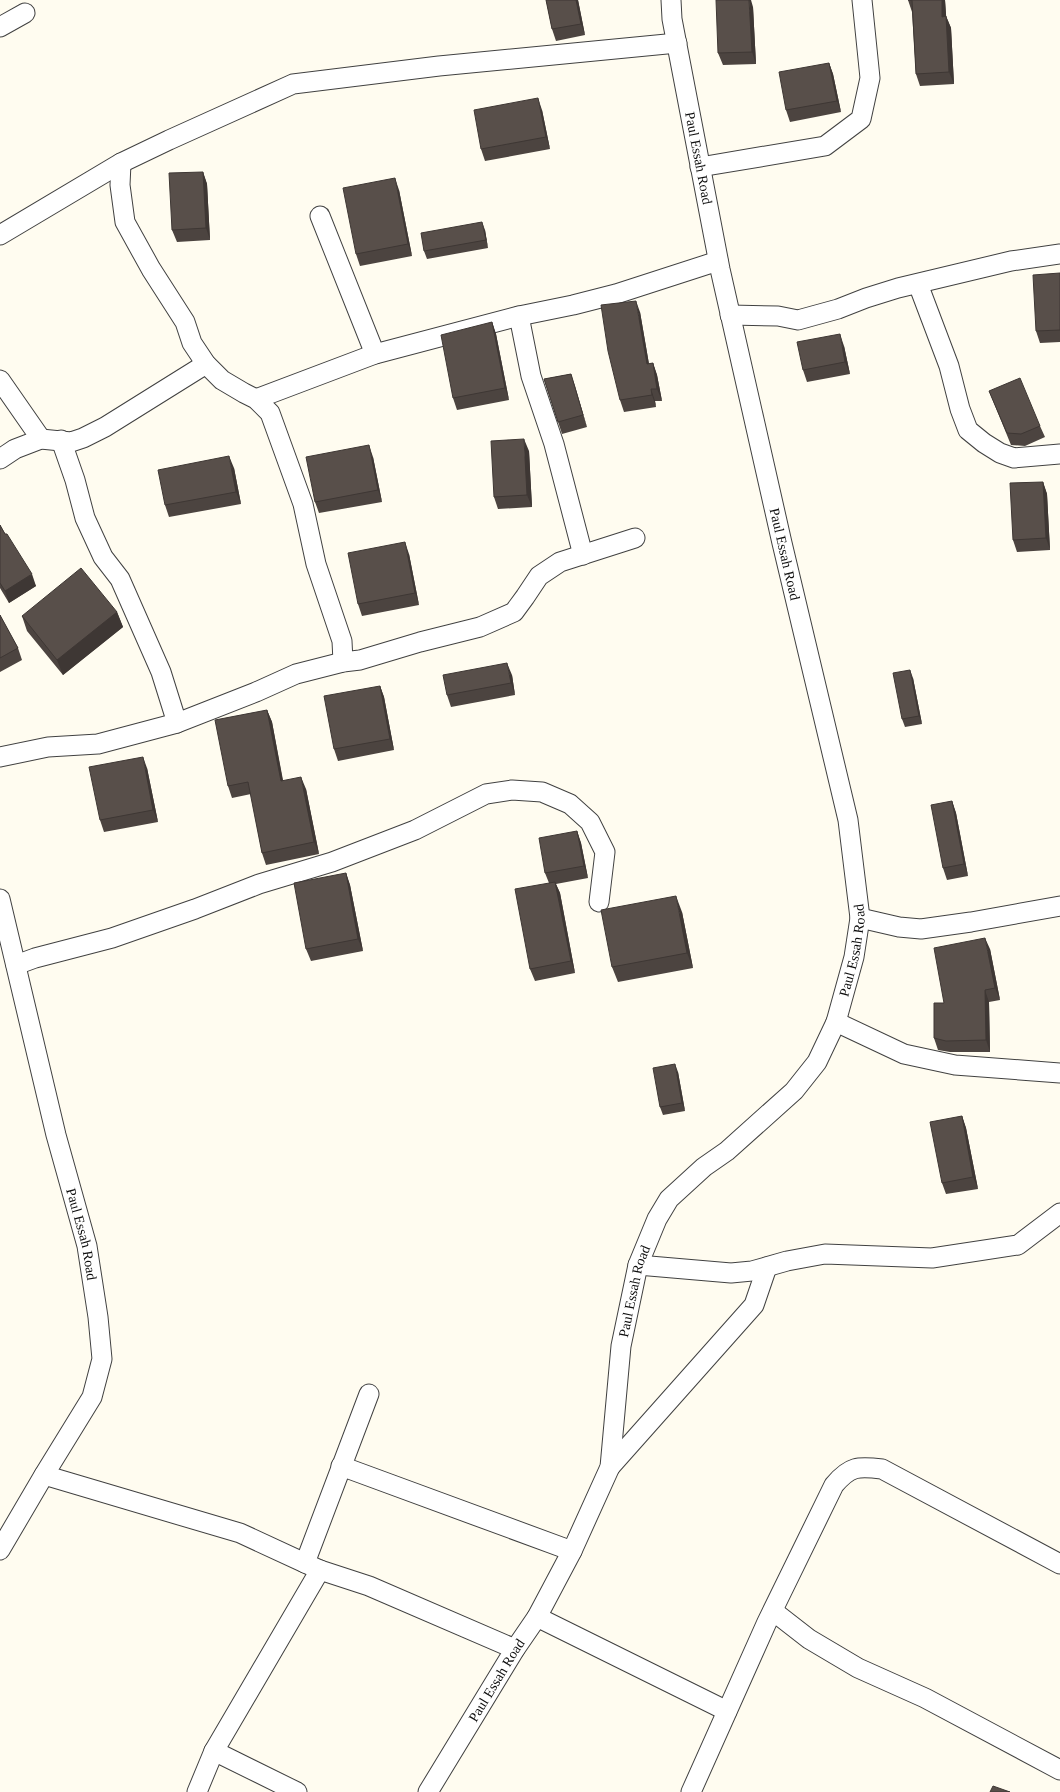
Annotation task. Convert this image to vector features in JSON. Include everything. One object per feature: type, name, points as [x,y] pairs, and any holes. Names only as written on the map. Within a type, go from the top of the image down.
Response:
[{"type":"street","name":"Paul Essah Road","points":[[428,1792],[515,1649],[538,1617],[572,1551],[610,1467],[621,1346],[638,1265],[657,1218],[669,1200],[704,1167],[727,1151],[794,1091],[817,1062],[836,1022],[854,957],[860,918],[848,820],[782,543],[718,261],[677,44],[671,0]]},
{"type":"street","points":[[700,167],[825,146],[861,119],[870,78],[862,0]]},
{"type":"street","points":[[0,27],[25,12]]},
{"type":"street","points":[[0,235],[121,164],[169,140],[293,84],[439,66],[677,44]]},
{"type":"street","points":[[121,164],[120,185],[125,222],[151,269],[185,322],[192,342],[206,364],[222,380],[256,399],[270,413],[303,504],[316,564],[342,640],[343,662]]},
{"type":"street","points":[[320,216],[375,354]]},
{"type":"street","points":[[730,315],[778,316],[798,320],[838,309],[866,298],[918,284],[1011,261],[1060,254]]},
{"type":"street","points":[[256,399],[375,354],[519,316],[616,294],[718,261]]},
{"type":"street","points":[[918,284],[949,366],[960,409],[968,430],[984,444],[1014,458],[1060,454]]},
{"type":"street","points":[[519,316],[529,368],[554,444],[583,555]]},
{"type":"street","points":[[0,459],[15,449],[41,439],[71,442],[98,431],[206,364]]},
{"type":"street","points":[[0,380],[41,439]]},
{"type":"street","points":[[61,440],[75,480],[85,518],[103,557],[120,580],[161,672],[177,723]]},
{"type":"street","points":[[0,757],[48,747],[98,744],[177,723],[296,674],[343,662],[360,660],[480,627],[502,619],[514,612],[539,576],[560,562],[635,538]]},
{"type":"street","points":[[16,965],[35,958],[112,938],[259,884],[332,862],[415,830],[486,794],[512,790],[542,792],[552,796],[570,804],[590,822],[605,852],[599,902]]},
{"type":"street","name":"Paul Essah Road","points":[[0,899],[56,1135],[87,1246],[98,1317],[102,1359],[92,1398],[0,1550]]},
{"type":"street","points":[[860,918],[900,927],[921,929],[1060,906]]},
{"type":"street","points":[[836,1022],[904,1054],[955,1065],[1060,1073]]},
{"type":"street","points":[[638,1265],[731,1273],[752,1271],[812,1255],[825,1254],[932,1258],[1018,1245],[1060,1213]]},
{"type":"street","points":[[610,1467],[754,1305],[767,1267]]},
{"type":"street","points":[[197,1792],[214,1751],[312,1566],[341,1466],[369,1394]]},
{"type":"street","points":[[341,1466],[572,1551]]},
{"type":"street","points":[[691,1792],[773,1611],[834,1485],[844,1472],[862,1467],[882,1469],[1060,1564]]},
{"type":"street","points":[[44,1475],[240,1533],[312,1566],[369,1586],[515,1649]]},
{"type":"street","points":[[773,1611],[809,1639],[858,1668],[925,1698],[1060,1770]]},
{"type":"street","points":[[538,1617],[728,1711]]},
{"type":"street","points":[[214,1751],[297,1792]]},
{"type":"building","points":[[546,0],[576,0],[581,24],[552,29]]},
{"type":"building","points":[[716,0],[749,0],[752,52],[718,53]]},
{"type":"building","points":[[912,0],[942,0],[942,17],[946,16],[949,72],[916,74]]},
{"type":"building","points":[[829,63],[837,101],[786,110],[779,72]]},
{"type":"building","points":[[538,98],[546,137],[481,149],[474,110]]},
{"type":"building","points":[[203,172],[206,228],[172,230],[169,173]]},
{"type":"building","points":[[395,178],[408,244],[356,254],[343,188]]},
{"type":"building","points":[[482,222],[486,240],[424,251],[421,233]]},
{"type":"building","points":[[1060,273],[1060,330],[1036,331],[1033,275]]},
{"type":"building","points":[[636,301],[647,364],[653,363],[657,389],[651,389],[652,395],[620,400],[608,351],[601,305]]},
{"type":"building","points":[[492,322],[505,388],[453,398],[441,335]]},
{"type":"building","points":[[840,334],[845,362],[803,370],[797,342]]},
{"type":"building","points":[[571,374],[583,415],[558,422],[544,379]]},
{"type":"building","points":[[1020,378],[1040,426],[1021,434],[1007,433],[989,391]]},
{"type":"building","points":[[524,439],[527,495],[494,497],[491,441]]},
{"type":"building","points":[[369,445],[378,490],[315,502],[306,457]]},
{"type":"building","points":[[229,456],[236,492],[165,505],[158,470]]},
{"type":"building","points":[[1043,482],[1046,538],[1013,540],[1010,483]]},
{"type":"building","points":[[0,525],[32,574],[5,591],[0,583]]},
{"type":"building","points":[[405,542],[415,593],[358,604],[348,553]]},
{"type":"building","points":[[81,568],[117,612],[57,660],[22,616]]},
{"type":"building","points":[[0,615],[18,648],[0,658]]},
{"type":"building","points":[[507,663],[511,683],[447,695],[443,675]]},
{"type":"building","points":[[910,670],[919,716],[902,719],[893,673]]},
{"type":"building","points":[[380,686],[390,739],[334,749],[324,696]]},
{"type":"building","points":[[267,710],[281,781],[301,777],[314,842],[262,853],[248,782],[228,786],[215,720]]},
{"type":"building","points":[[143,757],[153,810],[100,820],[89,767]]},
{"type":"building","points":[[952,801],[964,864],[943,868],[931,805]]},
{"type":"building","points":[[577,831],[584,866],[545,873],[539,838]]},
{"type":"building","points":[[346,873],[358,939],[306,949],[294,883]]},
{"type":"building","points":[[555,882],[571,961],[530,969],[515,889]]},
{"type":"building","points":[[676,896],[687,953],[612,967],[601,910]]},
{"type":"building","points":[[985,938],[995,988],[985,990],[986,1040],[946,1041],[934,1038],[934,1003],[944,1003],[934,948]]},
{"type":"building","points":[[675,1064],[682,1103],[660,1107],[653,1068]]},
{"type":"building","points":[[962,1116],[973,1177],[942,1183],[930,1122]]},
{"type":"building","points":[[993,1786],[1010,1792],[990,1792]]}]
